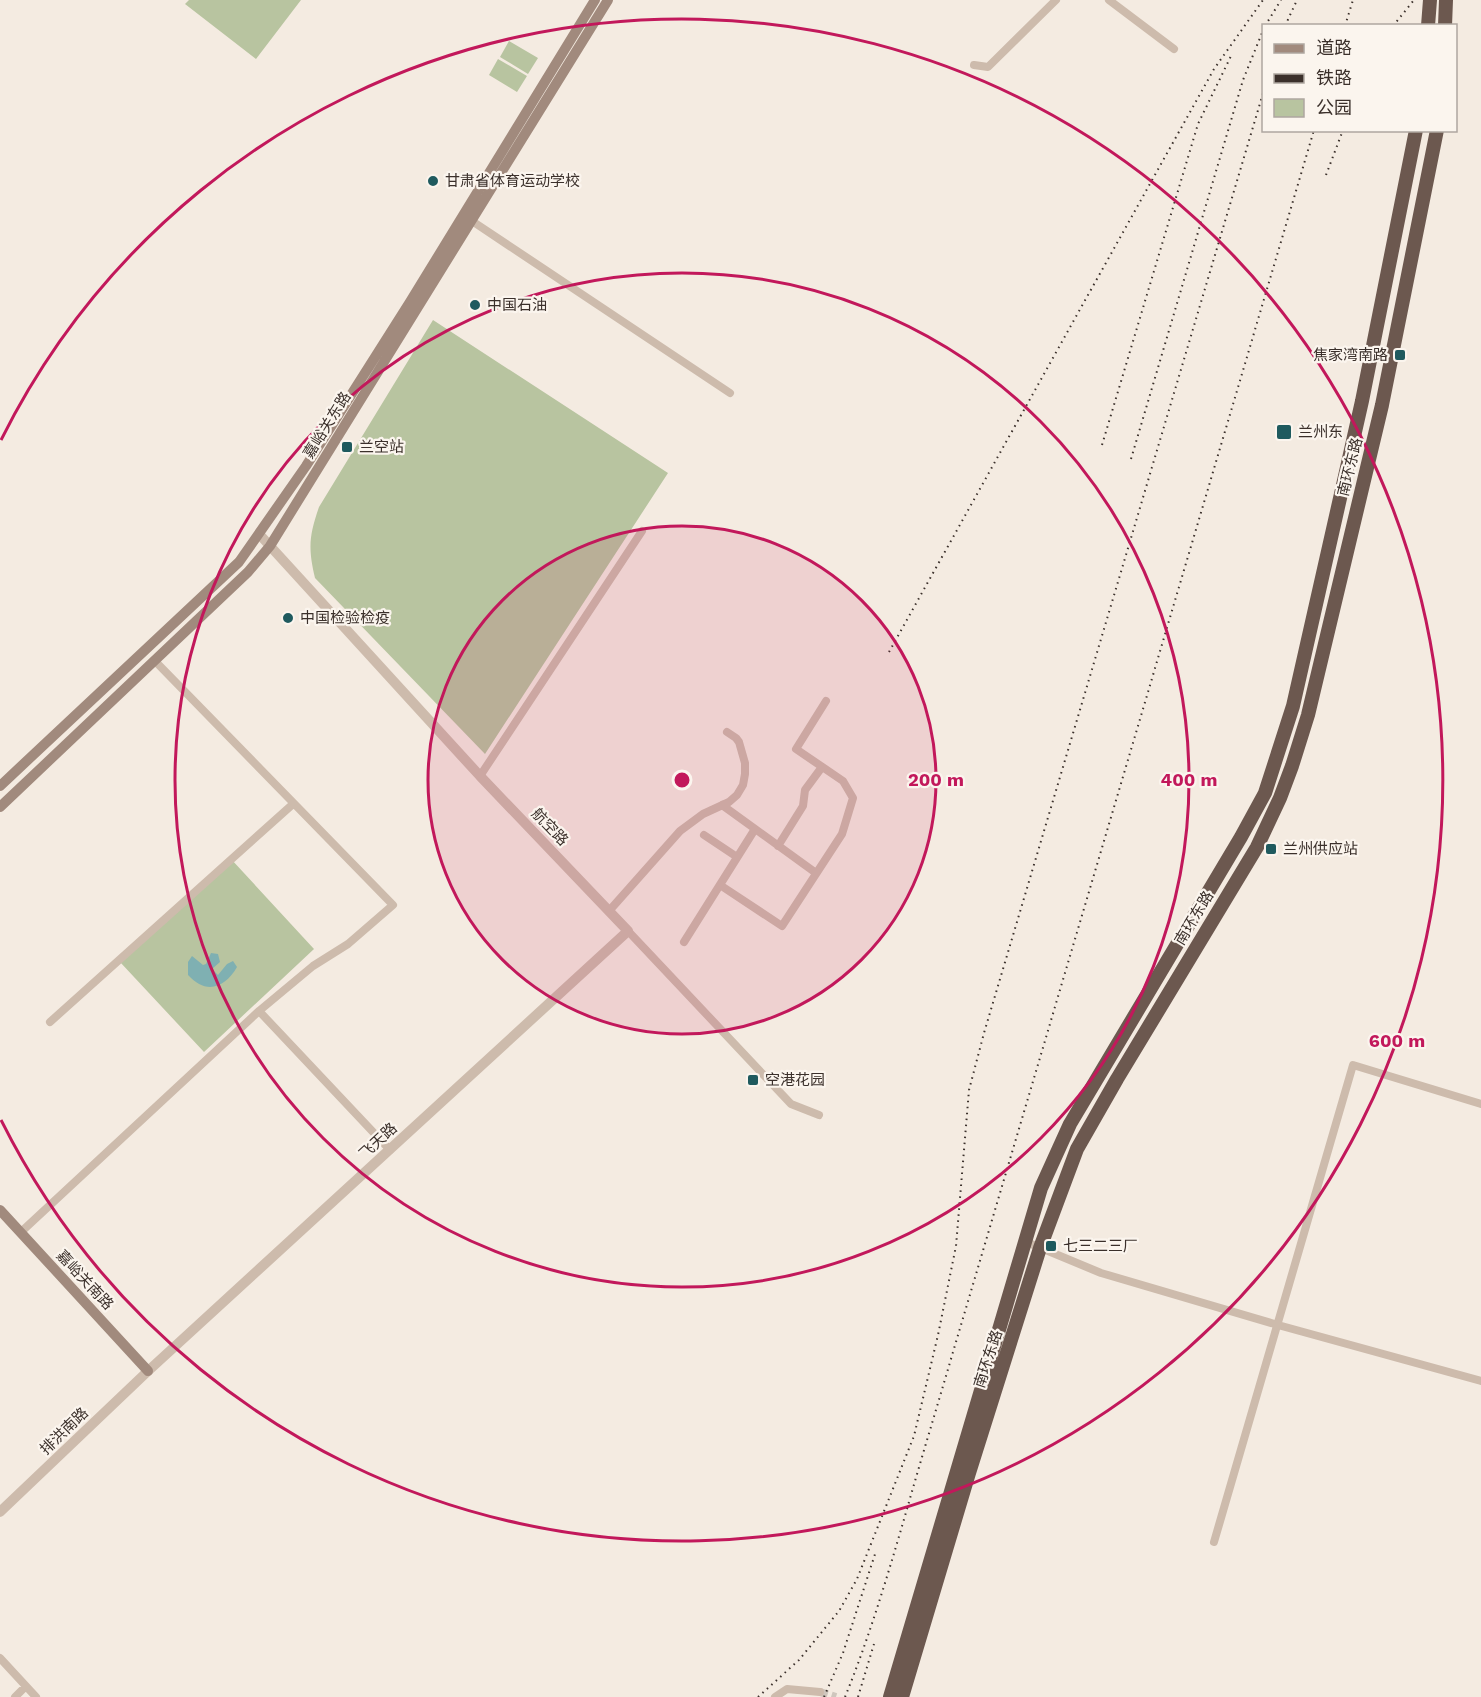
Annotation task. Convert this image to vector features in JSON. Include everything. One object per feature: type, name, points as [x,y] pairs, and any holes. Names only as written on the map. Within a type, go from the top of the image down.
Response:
[{"type":"highway","points":[[1428,24],[1430,0]]},
{"type":"highway","points":[[1445,24],[1446,0]]},
{"type":"highway","name":"南环东路","points":[[890,1697],[1041,1188],[1070,1124],[1242,837],[1265,793],[1279,756],[1296,695],[1362,401],[1416,132]]},
{"type":"highway","name":"南环东路","points":[[902,1697],[1040,1248],[1077,1149],[1257,847],[1280,798],[1308,715],[1382,405],[1437,132]]},
{"type":"highway","points":[[1362,401],[1382,405]]},
{"type":"main road","name":"嘉峪关东路","points":[[0,786],[240,562],[306,466],[410,303],[595,0]]},
{"type":"main road","name":"嘉峪关东路","points":[[0,807],[248,572],[270,546],[608,0]]},
{"type":"main road","name":"嘉峪关南路","points":[[0,1210],[148,1371]]},
{"type":"street","points":[[974,65],[988,67],[1056,0]]},
{"type":"street","points":[[1109,0],[1174,49]]},
{"type":"street","points":[[472,221],[730,393]]},
{"type":"street","points":[[480,776],[642,531]]},
{"type":"street","name":"航空路","points":[[260,535],[480,776],[791,1104],[819,1115]]},
{"type":"street","points":[[21,1233],[259,1011],[313,966],[348,944],[393,905],[154,660]]},
{"type":"street","points":[[720,885],[782,926],[842,834],[853,798],[843,781],[796,749],[826,701]]},
{"type":"street","points":[[609,910],[680,831],[703,814],[722,806],[737,795],[743,785],[745,774],[739,742],[727,732]]},
{"type":"street","points":[[778,846],[803,806],[806,790],[822,767]]},
{"type":"street","points":[[50,1022],[293,804]]},
{"type":"street","points":[[722,806],[816,873]]},
{"type":"street","points":[[684,942],[754,829]]},
{"type":"street","points":[[704,835],[737,857]]},
{"type":"street","name":"飞天路","points":[[148,1371],[628,931]]},
{"type":"street","points":[[259,1011],[390,1150]]},
{"type":"street","points":[[1214,1542],[1353,1065],[1481,1104]]},
{"type":"street","points":[[1024,1241],[1101,1273],[1481,1381]]},
{"type":"street","name":"排洪南路","points":[[0,1512],[148,1371]]},
{"type":"street","points":[[0,1658],[36,1697]]},
{"type":"street","points":[[15,1697],[26,1686]]},
{"type":"street","points":[[775,1697],[787,1689],[820,1692]]},
{"type":"green space","points":[[189,0],[301,0],[256,59],[185,4]]},
{"type":"green space","points":[[509,41],[538,58],[528,74],[500,57]]},
{"type":"green space","points":[[498,59],[527,76],[517,92],[489,75]]},
{"type":"green space","points":[[433,320],[668,473],[485,754],[315,578],[311,558],[311,534],[319,507]]},
{"type":"green space","points":[[231,859],[314,949],[204,1052],[120,962]]},
{"type":"water","points":[[211,953],[218,954],[220,962],[212,969],[218,975],[227,964],[233,961],[237,967],[227,980],[208,987],[188,975],[188,962],[192,956],[203,965],[206,964]]},
{"type":"tunnel","points":[[820,1692],[836,1697]]},
{"type":"railway","points":[[889,652],[1214,69],[1263,0]]},
{"type":"railway","points":[[1266,24],[1281,0]]},
{"type":"railway","points":[[1286,24],[1297,0]]},
{"type":"railway","points":[[1346,24],[1353,0]]},
{"type":"railway","points":[[1395,24],[1414,0]]},
{"type":"railway","points":[[1131,459],[1243,80],[1262,33]]},
{"type":"railway","points":[[1102,445],[1198,124],[1231,56]]},
{"type":"railway","points":[[758,1697],[799,1660],[839,1611],[857,1579],[914,1436],[956,1246],[969,1090],[1262,97]]},
{"type":"railway","points":[[845,1697],[891,1565],[1313,132]]},
{"type":"railway","points":[[1326,175],[1342,132]]},
{"type":"railway","points":[[824,1697],[843,1653],[876,1551]]},
{"type":"railway","points":[[858,1697],[874,1644]]},
{"type":"place","name":"甘肃省体育运动学校","points":[[433,181]]},
{"type":"place","name":"中国石油","points":[[475,305]]},
{"type":"place","name":"焦家湾南路","points":[[1400,355]]},
{"type":"place","name":"兰州东","points":[[1284,432]]},
{"type":"place","name":"兰空站","points":[[347,447]]},
{"type":"place","name":"中国检验检疫","points":[[288,618]]},
{"type":"place","name":"兰州供应站","points":[[1271,849]]},
{"type":"place","name":"空港花园","points":[[753,1080]]},
{"type":"place","name":"七三二三厂","points":[[1051,1246]]}]
